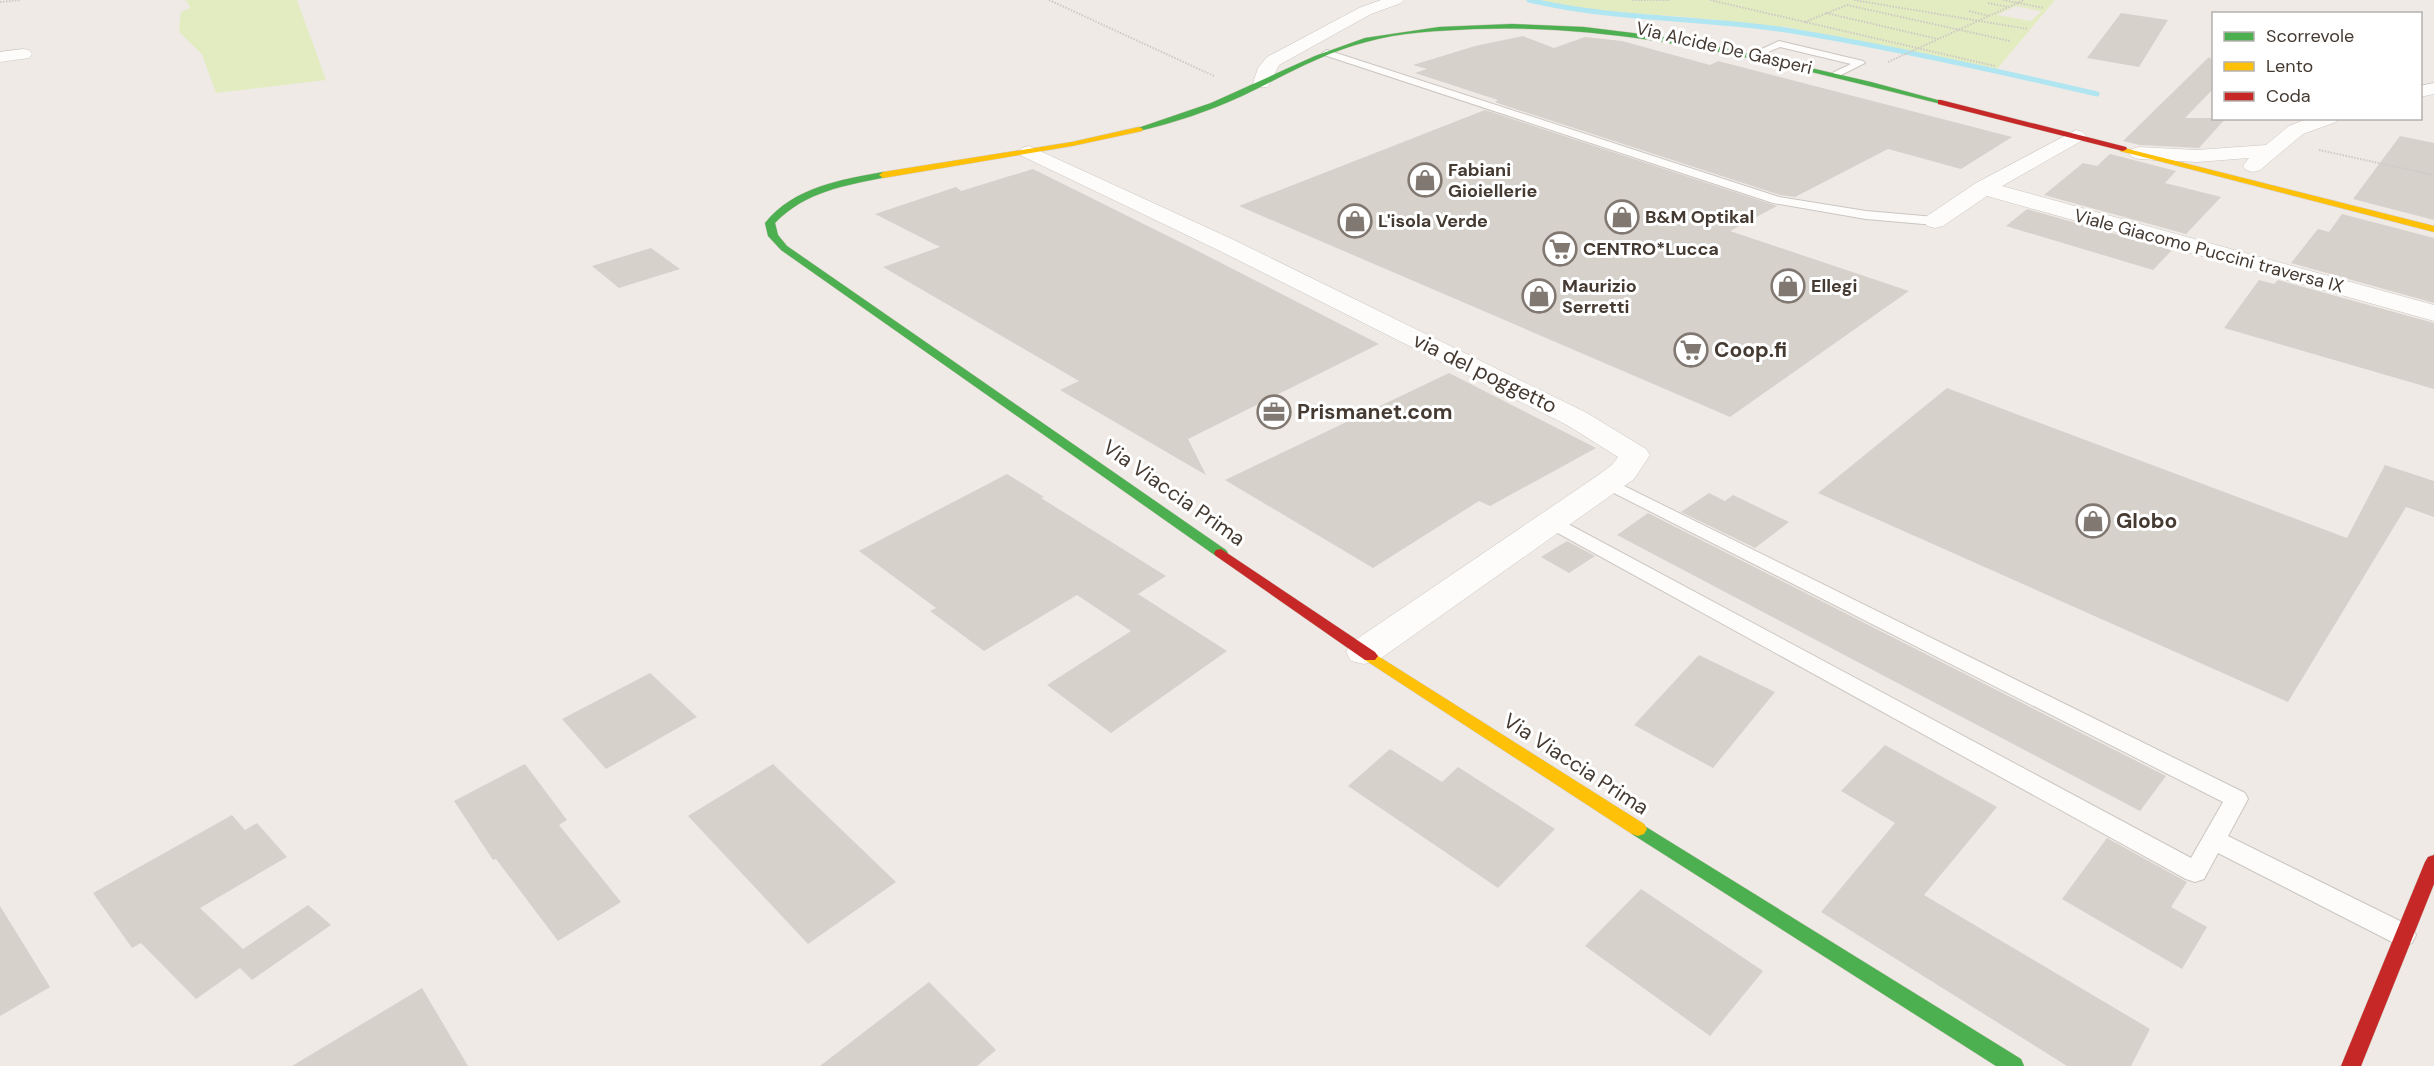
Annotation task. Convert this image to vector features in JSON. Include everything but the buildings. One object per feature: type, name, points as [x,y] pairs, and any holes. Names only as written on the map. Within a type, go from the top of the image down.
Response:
[{"type":"street","points":[[1266,81],[1267,68],[1273,61],[1365,11],[1396,0]]},
{"type":"street","name":"Via Alcide De Gasperi","points":[[1266,81],[1328,53],[1370,38],[1436,25],[1545,20],[1618,25],[1682,36],[1837,74],[2434,229]]},
{"type":"street","points":[[0,57],[22,54]]},
{"type":"street","name":"Via Viaccia Prima","points":[[1266,81],[1212,106],[1154,126],[1029,152],[862,179],[819,189],[798,199],[775,216],[770,224],[773,236],[784,248],[1364,652],[1722,883],[2014,1066]]},
{"type":"street","name":"Via Alcide De Gasperi","points":[[2239,179],[2274,146],[2296,130],[2323,120]]},
{"type":"street","points":[[1935,221],[1984,188],[2076,136]]},
{"type":"street","name":"Via Alcide De Gasperi","points":[[2139,153],[2196,156],[2274,146]]},
{"type":"street","name":"via del poggetto","points":[[1029,152],[1226,245],[1577,419],[1635,455],[1623,472],[1608,483],[1364,652]]},
{"type":"street","name":"Viale Giacomo Puccini traversa IX","points":[[1984,188],[2434,313]]},
{"type":"street","points":[[2351,1066],[2434,862]]},
{"type":"lane","points":[[1756,54],[1779,44],[1860,63],[1837,74]]},
{"type":"lane","points":[[1328,53],[1777,200],[1866,215],[1935,221]]},
{"type":"lane","points":[[1551,522],[2194,872],[2237,799],[1608,483]]},
{"type":"lane","points":[[2214,840],[2403,935]]},
{"type":"path","points":[[0,2],[21,0]]},
{"type":"path","points":[[1049,0],[1245,90]]},
{"type":"path","points":[[1632,0],[1670,0]]},
{"type":"path","points":[[1710,0],[1995,66]]},
{"type":"path","points":[[1854,0],[2028,29]]},
{"type":"path","points":[[1805,22],[1858,0]]},
{"type":"path","points":[[2003,0],[2044,8]]},
{"type":"path","points":[[1902,56],[2024,0]]},
{"type":"path","points":[[1988,3],[2009,7]]},
{"type":"path","points":[[1847,5],[2010,41]]},
{"type":"path","points":[[1969,11],[1990,16]]},
{"type":"path","points":[[1826,14],[1939,39]]},
{"type":"path","points":[[2274,146],[2434,175]]},
{"type":"green space","points":[[183,0],[297,0],[326,80],[216,93],[202,54],[179,32],[181,12],[190,8],[187,1]]},
{"type":"green space","points":[[1540,0],[2055,0],[1997,69],[1782,26],[1778,28],[1686,17],[1575,9]],"holes":[[[2016,6],[2040,11],[2031,21],[1997,15]]]},
{"type":"waterway","points":[[1529,0],[1625,15],[1786,30],[1942,59],[2097,94]]},
{"type":"traffic: fast","points":[[1139,129],[1214,105],[1317,57],[1367,39],[1439,29],[1512,26],[1584,29],[1657,38],[1800,66],[1941,102]]},
{"type":"traffic: fast","points":[[883,175],[836,184],[794,202],[770,223],[773,236],[784,248],[1221,553]]},
{"type":"traffic: fast","points":[[1638,829],[2014,1066]]},
{"type":"traffic: slow","points":[[883,175],[1072,144],[1139,129]]},
{"type":"traffic: slow","points":[[2123,149],[2434,229]]},
{"type":"traffic: slow","points":[[1370,656],[1638,829]]},
{"type":"traffic: jam","points":[[1941,102],[2123,149]]},
{"type":"traffic: jam","points":[[1221,553],[1370,656]]},
{"type":"traffic: jam","points":[[2351,1066],[2434,862]]},
{"type":"place","name":"Fabiani Gioiellerie","points":[[1425,180]]},
{"type":"place","name":"B&M Optikal","points":[[1622,217]]},
{"type":"place","name":"L'isola Verde","points":[[1355,221]]},
{"type":"place","name":"CENTRO*Lucca","points":[[1560,249]]},
{"type":"place","name":"Ellegi","points":[[1788,286]]},
{"type":"place","name":"Maurizio Serretti","points":[[1539,296]]},
{"type":"place","name":"Coop.fi","points":[[1691,350]]},
{"type":"place","name":"Prismanet.com","points":[[1274,412]]},
{"type":"place","name":"Globo","points":[[2093,521]]}]
